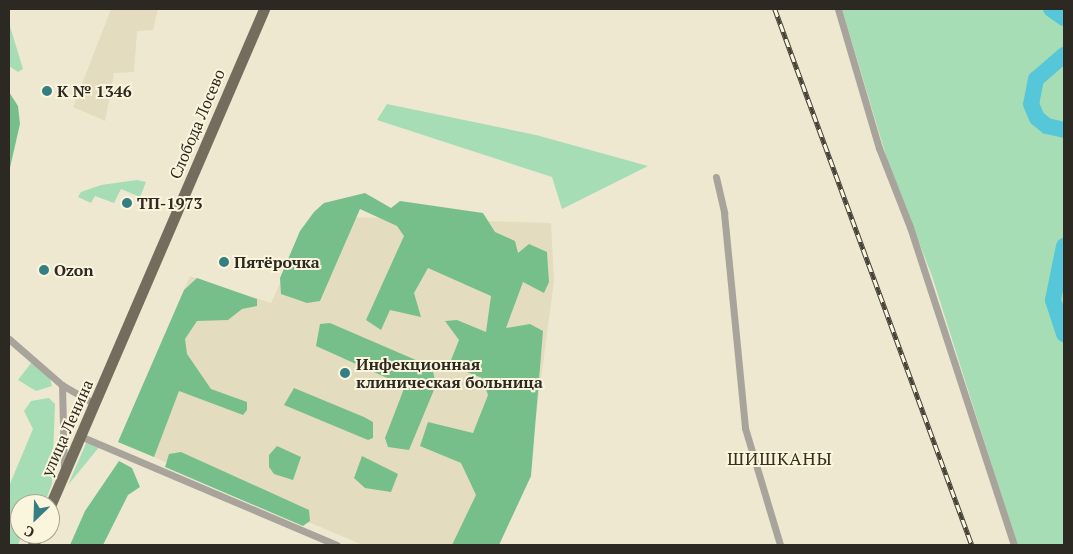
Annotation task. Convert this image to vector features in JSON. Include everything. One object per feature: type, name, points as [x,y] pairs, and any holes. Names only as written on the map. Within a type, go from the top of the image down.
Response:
[{"type":"main road","name":"Слобода Лосево","points":[[114,363],[264,9]]},
{"type":"main road","name":"улица Ленина","points":[[55,494],[114,363]]},
{"type":"street","points":[[838,9],[879,148],[910,227],[1014,545]]},
{"type":"street","points":[[716,177],[724,213],[745,428],[780,545]]},
{"type":"street","points":[[9,340],[62,385],[95,404]]},
{"type":"street","points":[[62,385],[64,472]]},
{"type":"street","points":[[80,436],[337,545]]},
{"type":"shaded area","points":[[111,9],[158,9],[153,30],[137,31],[134,72],[114,73],[105,121],[73,107]]},
{"type":"shaded area","name":"Инфекционная клиническая больница","points":[[311,216],[551,223],[554,281],[530,462],[490,545],[363,545],[118,442],[190,276],[271,303]]},
{"type":"green space","points":[[842,9],[1064,9],[1064,545],[1017,545],[932,276],[887,159]]},
{"type":"green space","points":[[9,23],[23,69],[18,72],[9,66]]},
{"type":"green space","points":[[9,92],[18,106],[20,124],[9,172]]},
{"type":"green space","points":[[387,104],[536,135],[648,166],[562,209],[552,177],[377,120]]},
{"type":"green space","points":[[137,180],[146,182],[140,197],[121,189],[114,203],[95,196],[91,203],[78,197],[81,192],[101,185]]},
{"type":"green space","points":[[365,193],[391,208],[400,201],[483,213],[495,232],[515,241],[518,253],[529,244],[547,252],[549,282],[544,293],[523,282],[506,328],[530,324],[543,331],[531,476],[499,545],[452,545],[476,495],[461,463],[420,446],[428,422],[473,433],[488,395],[482,378],[449,365],[459,340],[445,321],[457,320],[486,332],[491,296],[428,268],[414,293],[421,317],[390,310],[381,330],[366,320],[404,236],[397,226],[360,209],[320,301],[307,303],[281,294],[280,278],[300,231],[314,212],[324,203]]},
{"type":"green space","points":[[197,278],[257,299],[257,306],[242,309],[228,320],[197,321],[185,339],[187,354],[211,389],[247,402],[247,410],[243,415],[179,391],[154,457],[118,442],[184,290]]},
{"type":"green space","points":[[330,323],[432,367],[436,385],[409,450],[388,447],[385,438],[405,386],[316,346],[320,324]]},
{"type":"green space","points":[[31,363],[49,375],[52,386],[36,391],[18,380]]},
{"type":"green space","points":[[294,388],[373,422],[373,438],[368,440],[284,405]]},
{"type":"green space","points":[[49,398],[55,404],[52,484],[48,494],[10,494],[10,544],[18,544],[9,545],[9,486],[33,429],[24,411],[31,401]]},
{"type":"green space","points":[[87,441],[100,446],[68,485]]},
{"type":"green space","points":[[277,446],[301,457],[293,480],[274,474],[269,467],[269,455]]},
{"type":"green space","points":[[181,452],[309,510],[310,521],[303,526],[165,467],[169,454]]},
{"type":"green space","points":[[362,456],[398,474],[391,492],[365,488],[354,478]]},
{"type":"green space","points":[[119,461],[132,468],[140,487],[128,495],[103,545],[70,545],[85,511]]},
{"type":"waterway","points":[[1051,9],[1064,18]]},
{"type":"waterway","points":[[1064,55],[1036,79],[1031,104],[1037,118],[1047,126],[1064,130]]},
{"type":"waterway","points":[[1064,246],[1053,300],[1064,334]]},
{"type":"railway","points":[[775,9],[972,545]]},
{"type":"place","name":"К № 1346","points":[[47,91]]},
{"type":"place","name":"ТП-1973","points":[[127,203]]},
{"type":"place","name":"Пятёрочка","points":[[224,262]]},
{"type":"place","name":"Ozon","points":[[44,270]]},
{"type":"place","name":"Инфекционная клиническая больница","points":[[345,373]]},
{"type":"district","name":"ШИШКАНЫ","points":[[780,458]]}]
